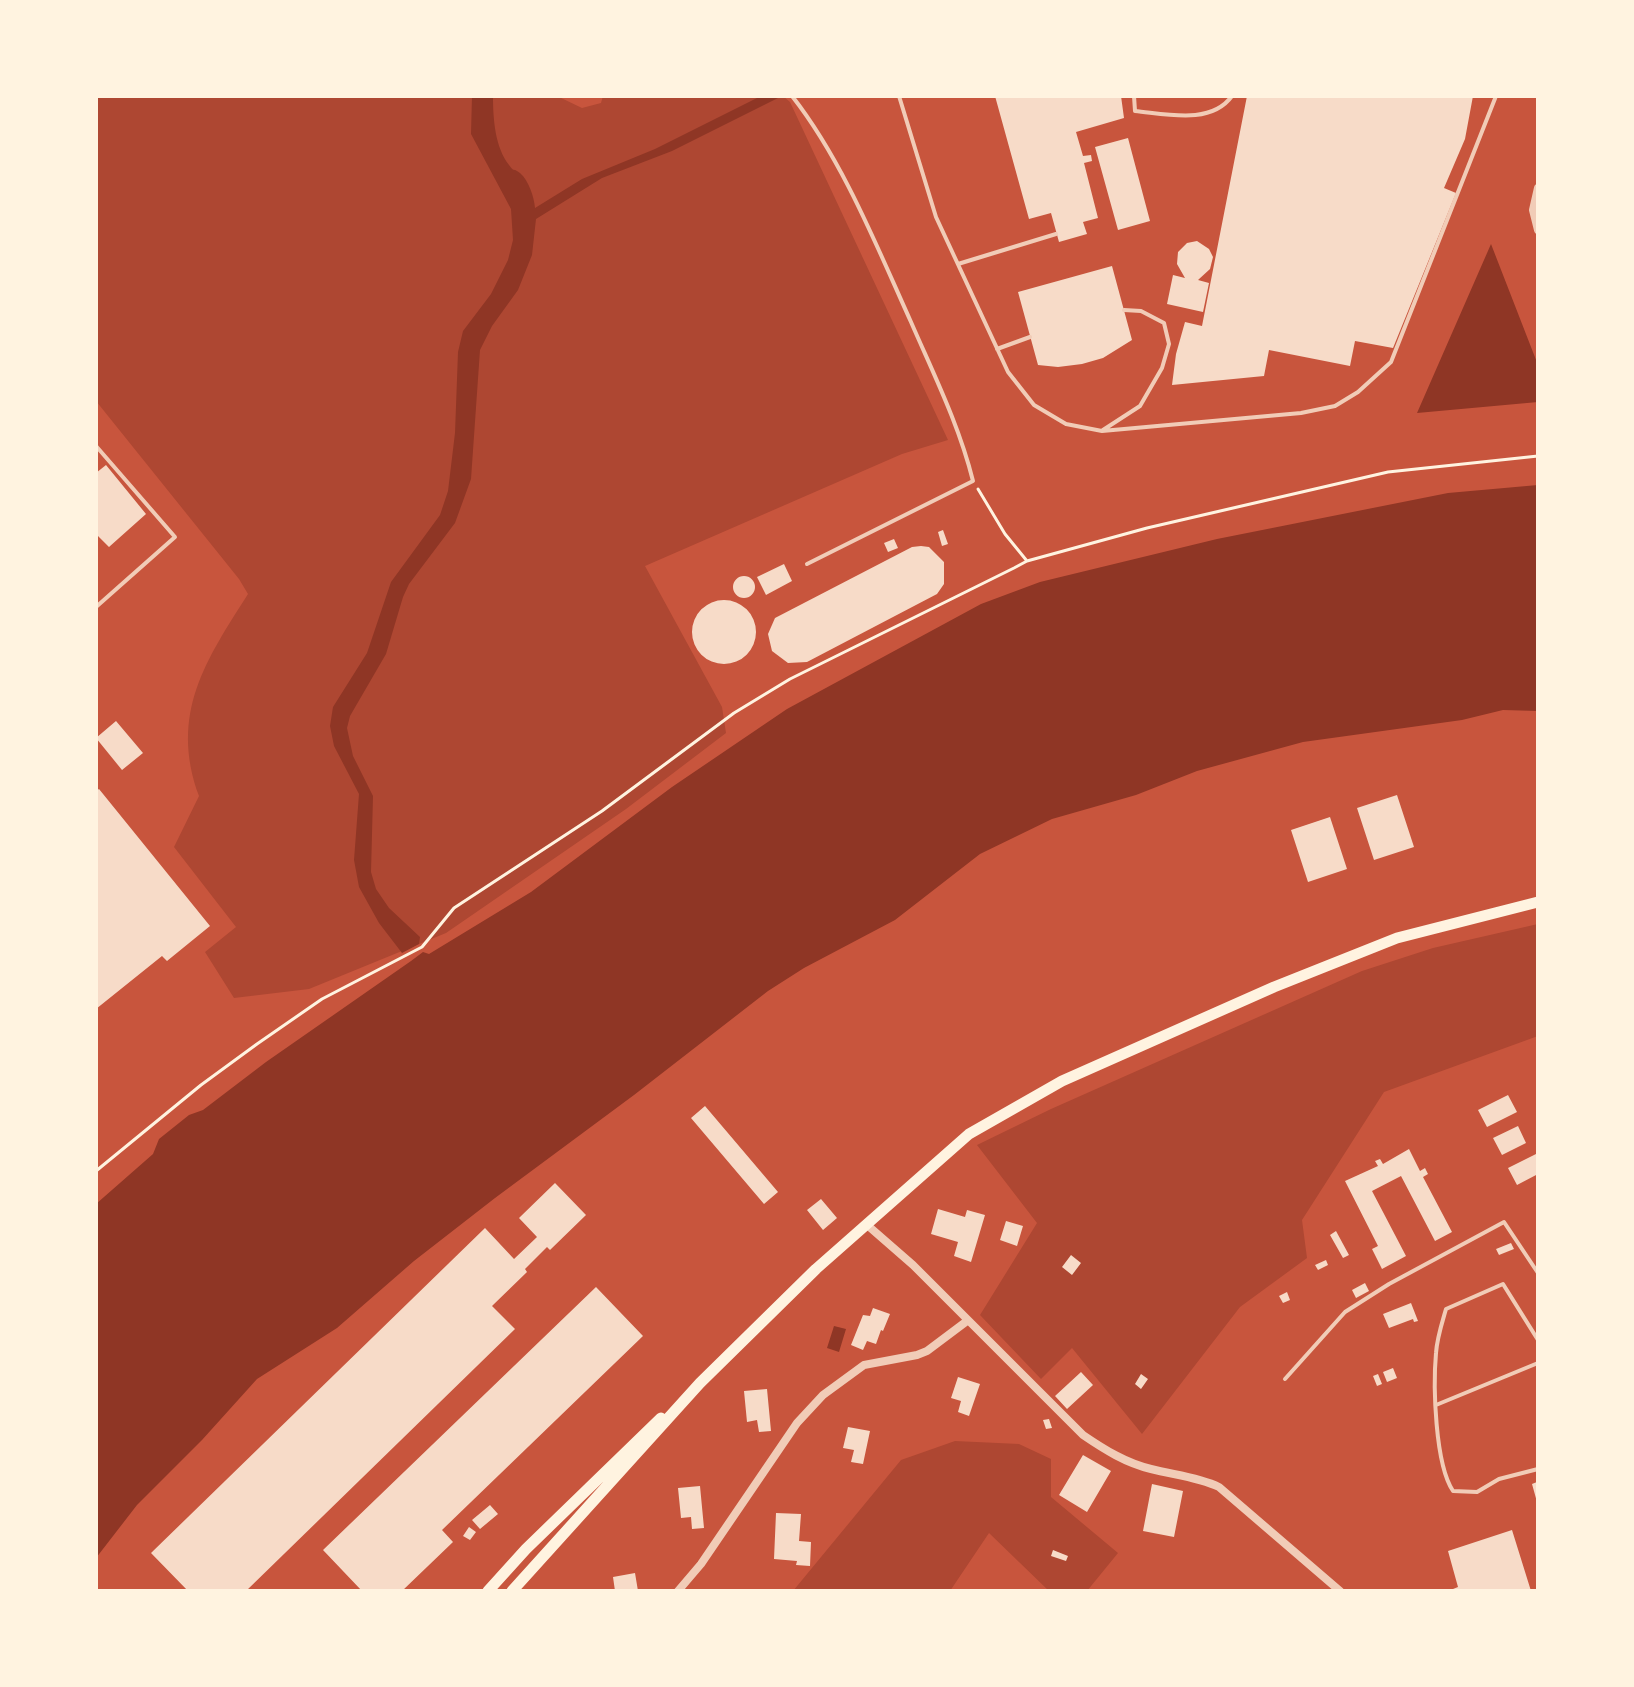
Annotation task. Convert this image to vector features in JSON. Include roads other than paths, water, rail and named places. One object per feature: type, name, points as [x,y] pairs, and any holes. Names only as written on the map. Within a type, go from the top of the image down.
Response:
[{"type":"main road","points":[[488,1591],[610,1466],[793,1291],[969,1134],[1062,1081],[1274,987],[1397,938],[1538,902]]},
{"type":"main road","points":[[512,1591],[700,1383]]},
{"type":"street","points":[[1538,188],[1533,210],[1538,230]]},
{"type":"street","points":[[866,1224],[913,1265],[1083,1435],[1137,1465],[1219,1487],[1340,1591]]},
{"type":"street","points":[[678,1591],[701,1564],[797,1423],[823,1395],[864,1365],[927,1351],[967,1321]]},
{"type":"lane","points":[[792,96],[838,168],[894,284],[963,441],[973,481],[807,564]]},
{"type":"lane","points":[[899,96],[936,217],[1008,372],[1034,405],[1066,424],[1102,431],[1301,413],[1335,406],[1358,392],[1391,362],[1496,96]]},
{"type":"lane","points":[[1134,96],[1135,111],[1196,116],[1223,108],[1232,96]]},
{"type":"lane","points":[[958,264],[1056,234]]},
{"type":"lane","points":[[1102,431],[1140,406],[1162,368],[1169,344],[1164,323],[1141,311],[1124,310]]},
{"type":"lane","points":[[997,349],[1030,337]]},
{"type":"lane","points":[[96,446],[175,537],[96,607]]},
{"type":"lane","points":[[1285,1379],[1345,1312],[1389,1284],[1504,1222],[1538,1273]]},
{"type":"lane","points":[[1538,1340],[1503,1284],[1446,1309],[1436,1351],[1436,1405],[1441,1462],[1446,1481],[1453,1491],[1477,1492],[1499,1479],[1538,1469]]},
{"type":"lane","points":[[1436,1405],[1538,1363]]}]
